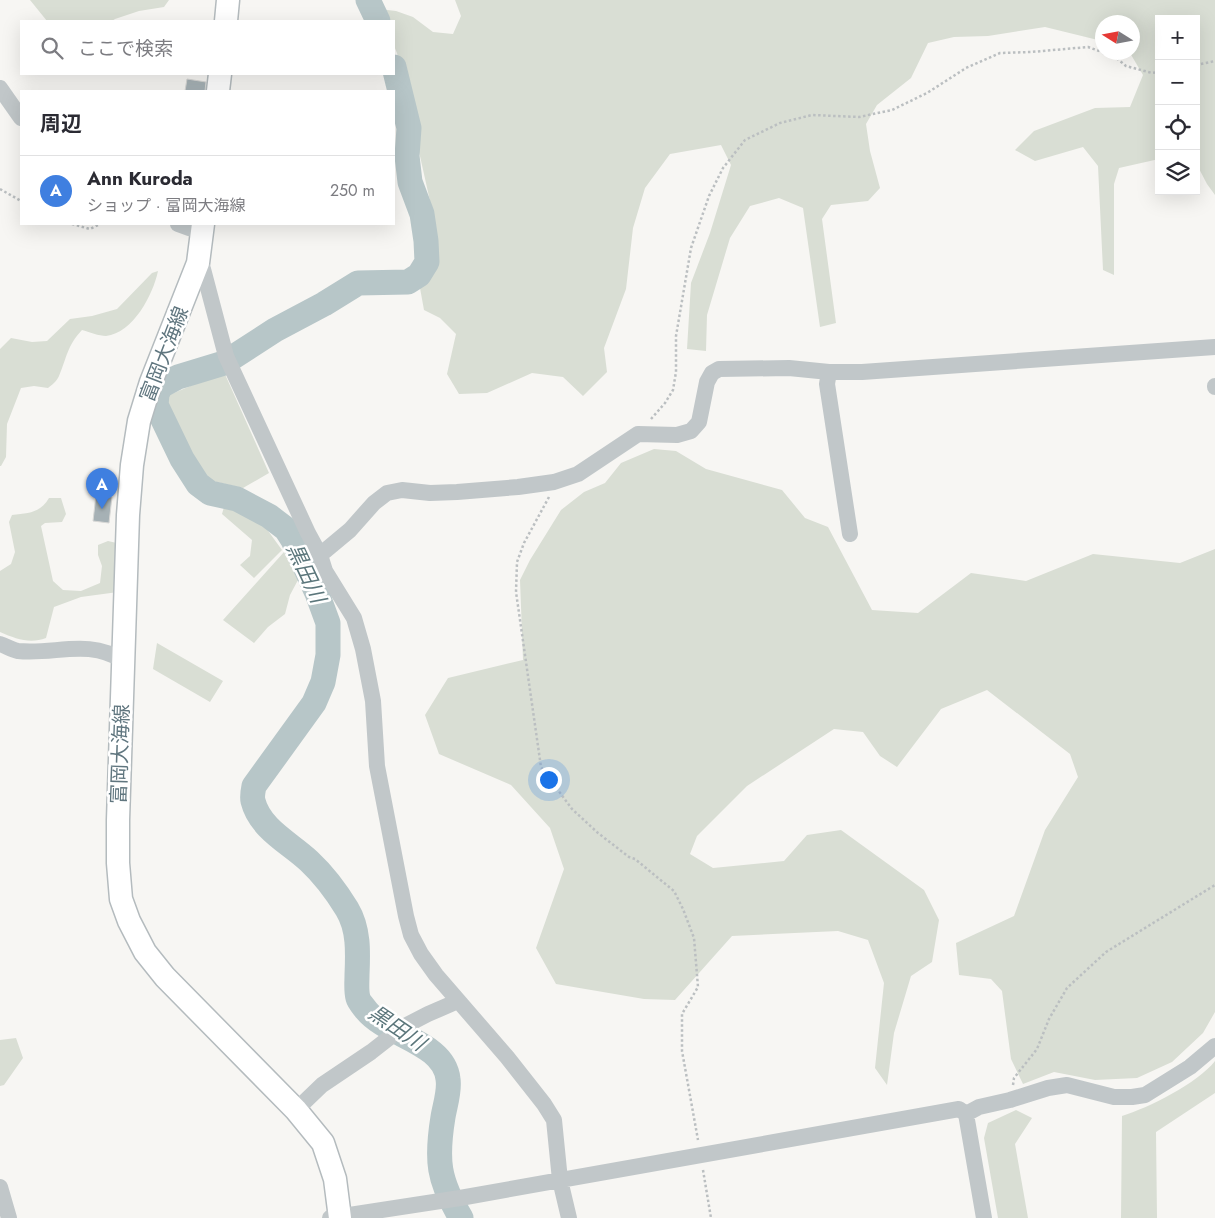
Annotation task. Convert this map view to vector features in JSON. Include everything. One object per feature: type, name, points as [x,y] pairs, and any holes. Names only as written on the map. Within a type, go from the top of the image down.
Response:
[{"type":"main road","points":[[226,20],[228,0]]},
{"type":"main road","points":[[218,90],[220,75]]},
{"type":"main road","name":"富岡大海線","points":[[202,227],[198,263],[151,382],[139,421],[132,465],[128,515],[118,820],[118,864],[122,899],[129,921],[145,952],[165,976],[296,1110],[323,1144],[335,1179],[337,1217]]},
{"type":"street","points":[[0,88],[20,117]]},
{"type":"street","points":[[181,225],[189,228],[202,227]]},
{"type":"street","points":[[198,263],[203,269],[229,361],[300,516],[320,555],[325,571],[354,618],[363,649],[373,701],[377,766],[406,916],[412,935],[421,954],[436,974],[508,1057],[554,1120],[560,1180],[569,1218]]},
{"type":"street","points":[[320,555],[350,530],[374,503],[387,493],[402,490],[430,493],[457,492],[554,482],[578,474],[638,434],[677,435],[691,431],[699,422],[707,382],[712,373],[719,369],[789,368],[829,372],[862,372],[1215,346]]},
{"type":"street","points":[[829,372],[827,384],[850,534]]},
{"type":"street","points":[[0,644],[16,651],[40,651],[78,647],[112,654],[124,661]]},
{"type":"street","points":[[296,1110],[322,1085],[397,1032],[428,1014],[458,1000]]},
{"type":"street","points":[[966,1114],[979,1107],[1048,1088],[1067,1085],[1114,1097],[1145,1095],[1190,1067],[1215,1046]]},
{"type":"street","points":[[337,1217],[460,1198],[959,1108],[966,1114],[984,1218]]},
{"type":"street","points":[[0,1187],[9,1218]]},
{"type":"path","points":[[638,434],[665,403],[673,390],[676,372],[676,336],[690,248],[709,196],[723,168],[745,140],[780,123],[812,115],[859,117],[892,110],[927,93],[966,68],[1000,52],[1031,52],[1088,47],[1095,49]]},
{"type":"path","points":[[1119,60],[1126,66],[1155,73]]},
{"type":"path","points":[[1200,64],[1215,61]]},
{"type":"path","points":[[0,189],[20,200]]},
{"type":"path","points":[[76,225],[90,229],[98,225]]},
{"type":"path","points":[[554,482],[553,490],[524,543],[516,562],[516,592],[541,767],[572,809],[598,834],[629,857],[635,859],[674,890],[684,909],[694,938],[698,987],[682,1014],[682,1051],[711,1218]]},
{"type":"path","points":[[1010,1100],[1014,1078],[1037,1049],[1049,1019],[1067,988],[1106,952],[1215,885]]},
{"type":"shaded area","points":[[30,0],[169,0],[164,7],[139,11],[114,20],[46,20]]},
{"type":"shaded area","points":[[455,0],[1215,0],[1215,195],[1200,171],[1200,15],[1155,15],[1155,160],[1119,168],[1114,184],[1114,275],[1103,270],[1098,166],[1083,147],[1035,161],[1015,150],[1034,131],[1095,108],[1130,107],[1143,75],[1134,60],[1140,60],[1140,15],[1095,15],[1095,39],[1045,27],[988,36],[954,37],[928,43],[911,78],[877,105],[866,124],[870,151],[880,188],[868,201],[831,205],[822,219],[836,323],[820,327],[803,208],[779,198],[750,206],[730,238],[707,315],[706,351],[687,349],[691,283],[710,233],[731,165],[721,145],[670,154],[645,188],[633,228],[626,289],[604,348],[607,372],[583,396],[563,377],[532,373],[487,393],[459,394],[447,374],[456,334],[440,318],[424,310],[420,288],[435,260],[432,210],[395,48],[395,20],[384,20],[379,9],[396,11],[413,17],[433,32],[453,34],[461,16]]},
{"type":"shaded area","points":[[158,271],[152,291],[140,311],[125,328],[106,336],[82,330],[70,347],[59,376],[54,383],[48,388],[34,386],[21,388],[7,424],[6,457],[0,466],[0,349],[11,338],[32,342],[47,341],[70,319],[92,316],[117,309],[152,273]]},
{"type":"shaded area","points":[[224,372],[269,473],[243,488],[208,480],[194,464],[166,410],[169,395]]},
{"type":"shaded area","points":[[654,449],[676,451],[706,469],[782,490],[805,518],[828,527],[872,610],[918,613],[971,573],[1026,581],[1093,554],[1180,563],[1215,549],[1215,1012],[1203,1033],[1172,1062],[1137,1078],[1095,1080],[1054,1072],[1023,1084],[1011,1059],[1002,991],[991,979],[959,975],[956,943],[1014,916],[1045,830],[1078,777],[1070,754],[987,690],[941,709],[897,767],[880,756],[863,732],[834,729],[747,786],[697,836],[690,854],[713,868],[784,861],[807,835],[841,830],[924,890],[939,920],[932,962],[911,976],[894,1033],[887,1085],[875,1068],[884,983],[868,940],[838,931],[732,936],[675,1000],[644,999],[556,984],[536,948],[564,869],[550,828],[511,785],[439,754],[425,715],[448,678],[523,660],[520,580],[561,510],[584,492],[605,483],[621,463]]},
{"type":"shaded area","points":[[49,498],[61,498],[66,514],[62,522],[45,523],[41,526],[53,581],[63,590],[81,591],[100,583],[102,566],[98,555],[98,545],[108,541],[121,544],[118,592],[81,597],[54,607],[46,638],[34,641],[23,640],[0,632],[0,571],[11,564],[15,552],[9,522],[12,515],[29,513],[38,509]]},
{"type":"shaded area","points":[[224,507],[239,509],[266,528],[282,550],[254,578],[240,565],[250,556],[252,540],[222,514]]},
{"type":"shaded area","points":[[284,552],[298,580],[290,595],[285,614],[268,627],[254,643],[223,620]]},
{"type":"shaded area","points":[[157,643],[223,681],[210,702],[153,669]]},
{"type":"shaded area","points":[[16,1038],[23,1058],[4,1085],[0,1086],[0,1040]]},
{"type":"shaded area","points":[[1215,1061],[1215,1093],[1156,1132],[1157,1218],[1121,1218],[1122,1116],[1172,1094],[1197,1078]]},
{"type":"shaded area","points":[[1016,1110],[1032,1118],[1015,1144],[1028,1218],[998,1218],[984,1138],[988,1123]]},
{"type":"building","points":[[187,79],[206,82],[205,90],[185,90]]},
{"type":"building","points":[[96,495],[112,497],[109,523],[93,521]]},
{"type":"waterway","name":"黒田川","points":[[368,0],[378,20]]},
{"type":"waterway","name":"黒田川","points":[[395,71],[409,128],[407,156],[410,182],[422,214],[426,241],[427,262],[419,275],[408,282],[358,283],[324,304],[275,330],[224,363],[178,377],[161,386],[157,394],[156,405],[182,459],[198,484],[210,493],[237,499],[269,516],[286,529],[293,540],[317,593],[328,623],[328,655],[323,682],[314,703],[254,786],[253,801],[262,820],[276,835],[314,866],[330,884],[347,909],[356,933],[357,992],[360,1003],[375,1019],[426,1048],[444,1066],[448,1079],[448,1088],[441,1132],[441,1169],[443,1181],[453,1205],[461,1218]]},
{"type":"place","name":"Ann Kuroda","points":[[102,509]]}]
